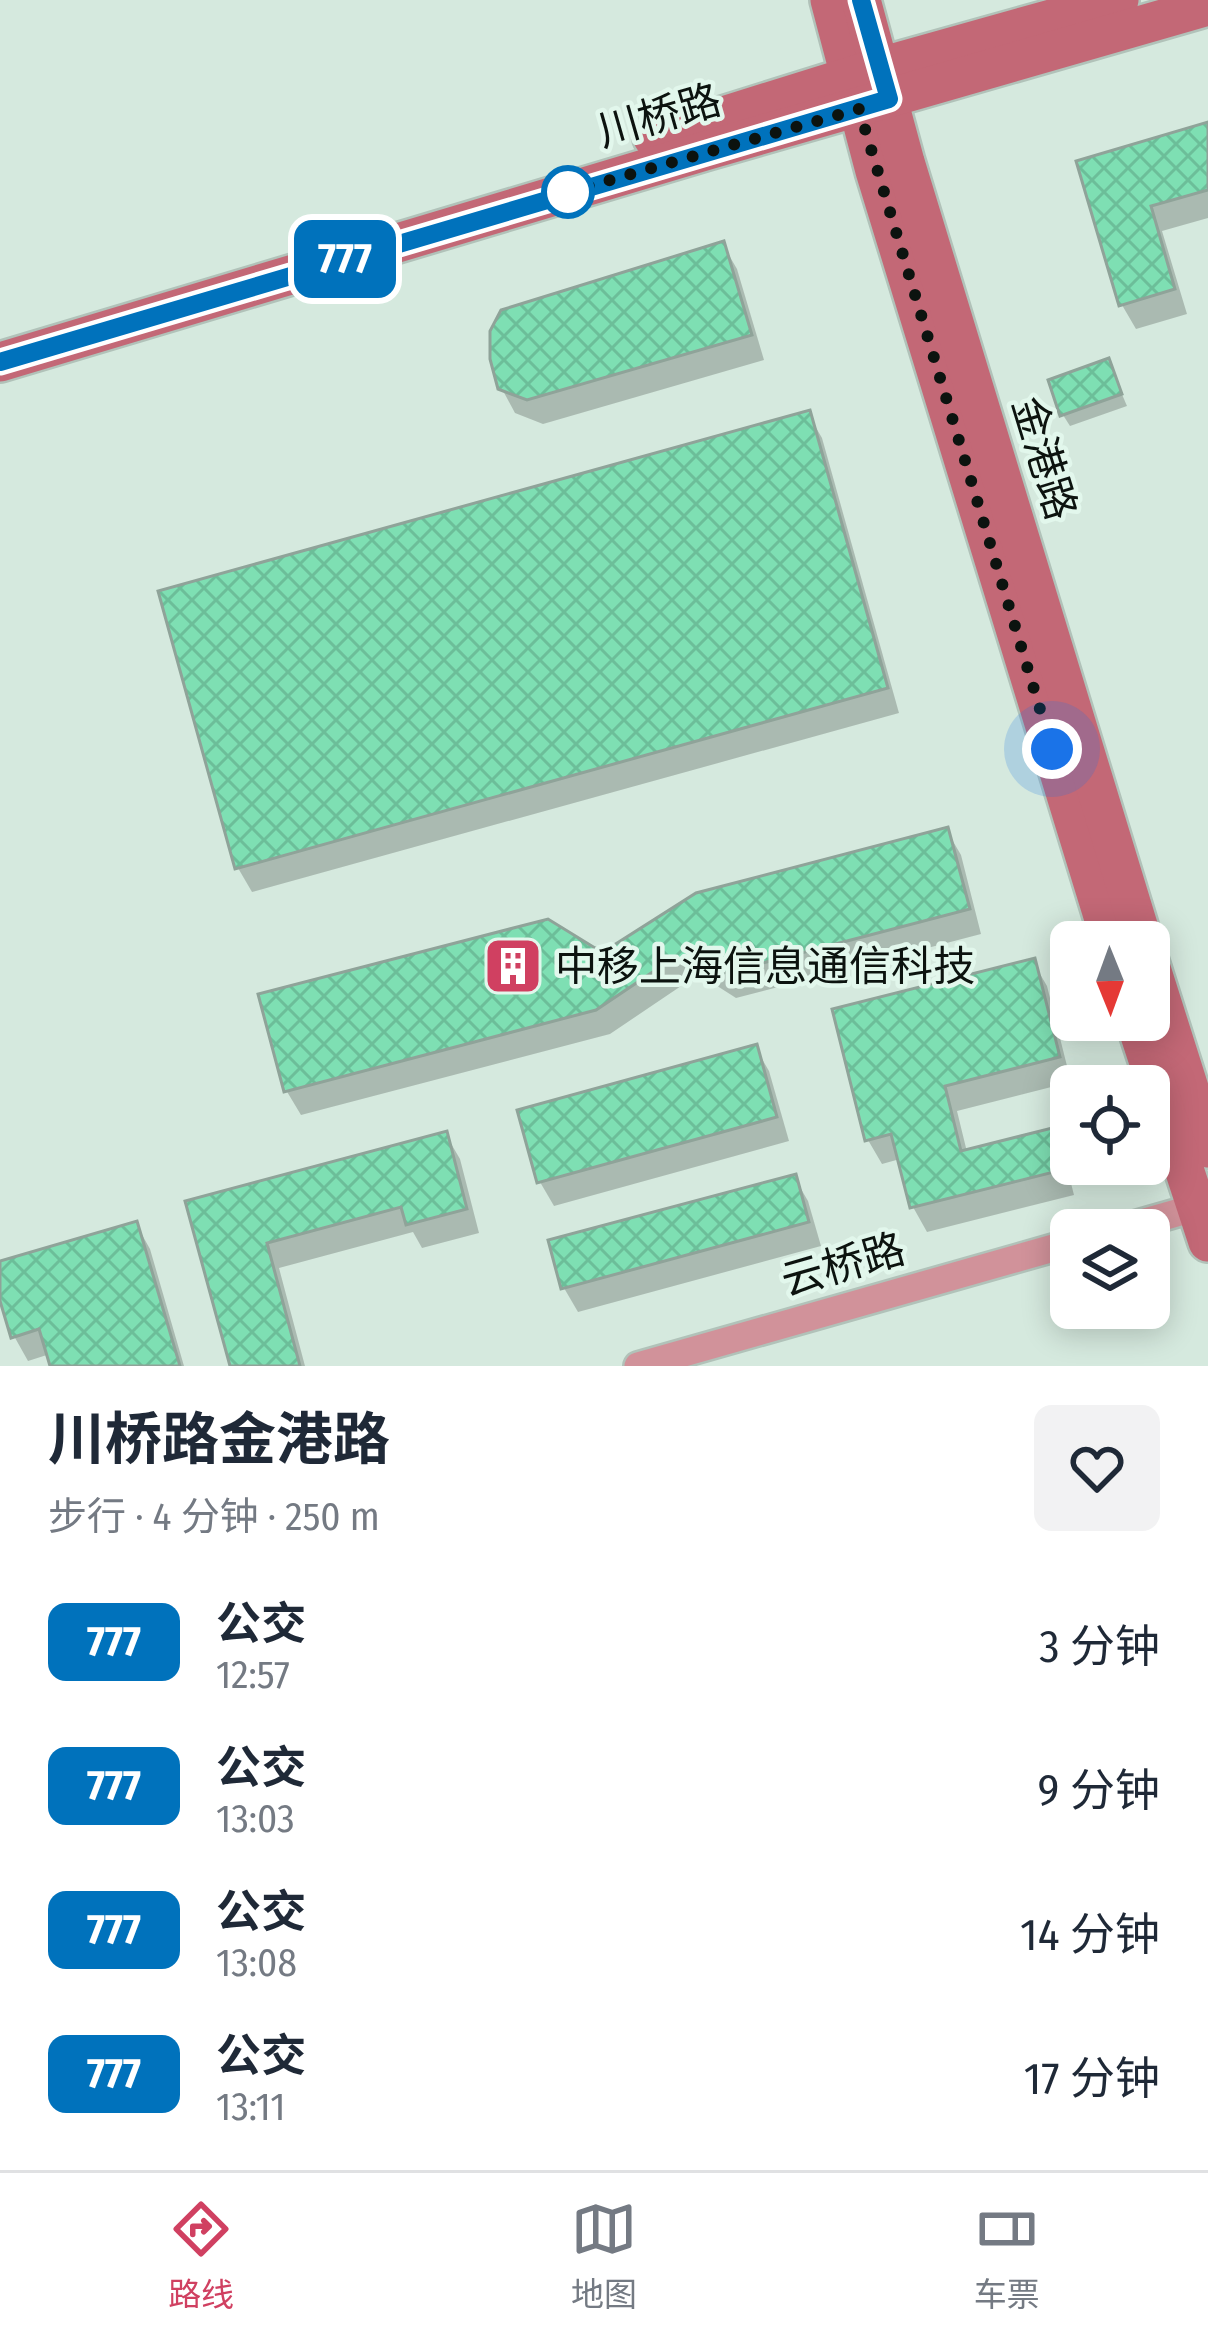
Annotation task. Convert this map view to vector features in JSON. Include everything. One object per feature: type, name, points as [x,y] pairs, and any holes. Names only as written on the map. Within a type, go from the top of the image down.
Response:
[{"type":"street","name":"金港路","points":[[830,0],[869,88],[1136,921]]},
{"type":"street","name":"金港路","points":[[861,0],[869,88],[1105,921]]},
{"type":"street","name":"川桥路","points":[[0,362],[869,88],[1119,0]]},
{"type":"street","name":"川桥路","points":[[0,334],[869,88],[1208,6]]},
{"type":"street","points":[[1170,1028],[1208,1148]]},
{"type":"street","points":[[1142,1041],[1204,1218],[1170,1223]]},
{"type":"street","name":"云桥路","points":[[638,1366],[1050,1249]]},
{"type":"building","points":[[1208,122],[1208,190],[1151,206],[1175,289],[1119,306],[1076,161]]},
{"type":"building","points":[[724,241],[752,335],[527,400],[498,389],[490,359],[490,331],[501,310]]},
{"type":"building","points":[[1109,358],[1122,394],[1060,416],[1048,380]]},
{"type":"building","points":[[810,410],[888,688],[235,869],[158,591]]},
{"type":"building","name":"中移上海信息通信科技","points":[[948,827],[970,909],[720,974],[695,958],[672,959],[596,1010],[284,1092],[258,994],[548,919],[595,948],[614,945],[696,893]]},
{"type":"building","points":[[1035,958],[1050,1017],[1050,1041],[1056,1041],[1060,1057],[945,1086],[961,1151],[1050,1129],[1050,1173],[910,1208],[891,1134],[865,1141],[832,1009]]},
{"type":"building","points":[[757,1044],[777,1117],[537,1183],[517,1110]]},
{"type":"building","points":[[447,1131],[467,1209],[406,1225],[401,1207],[267,1243],[300,1366],[230,1366],[185,1201]]},
{"type":"building","points":[[796,1174],[809,1222],[561,1289],[548,1240]]},
{"type":"building","points":[[137,1221],[180,1366],[50,1366],[39,1329],[11,1338],[0,1301],[0,1261]]},
{"type":"bus line","name":"777","points":[[0,362],[889,99],[861,0]]},
{"type":"place","name":"中移上海信息通信科技","points":[[513,966]]},
{"type":"route","points":[[568,192],[859,109],[1052,749]]}]
